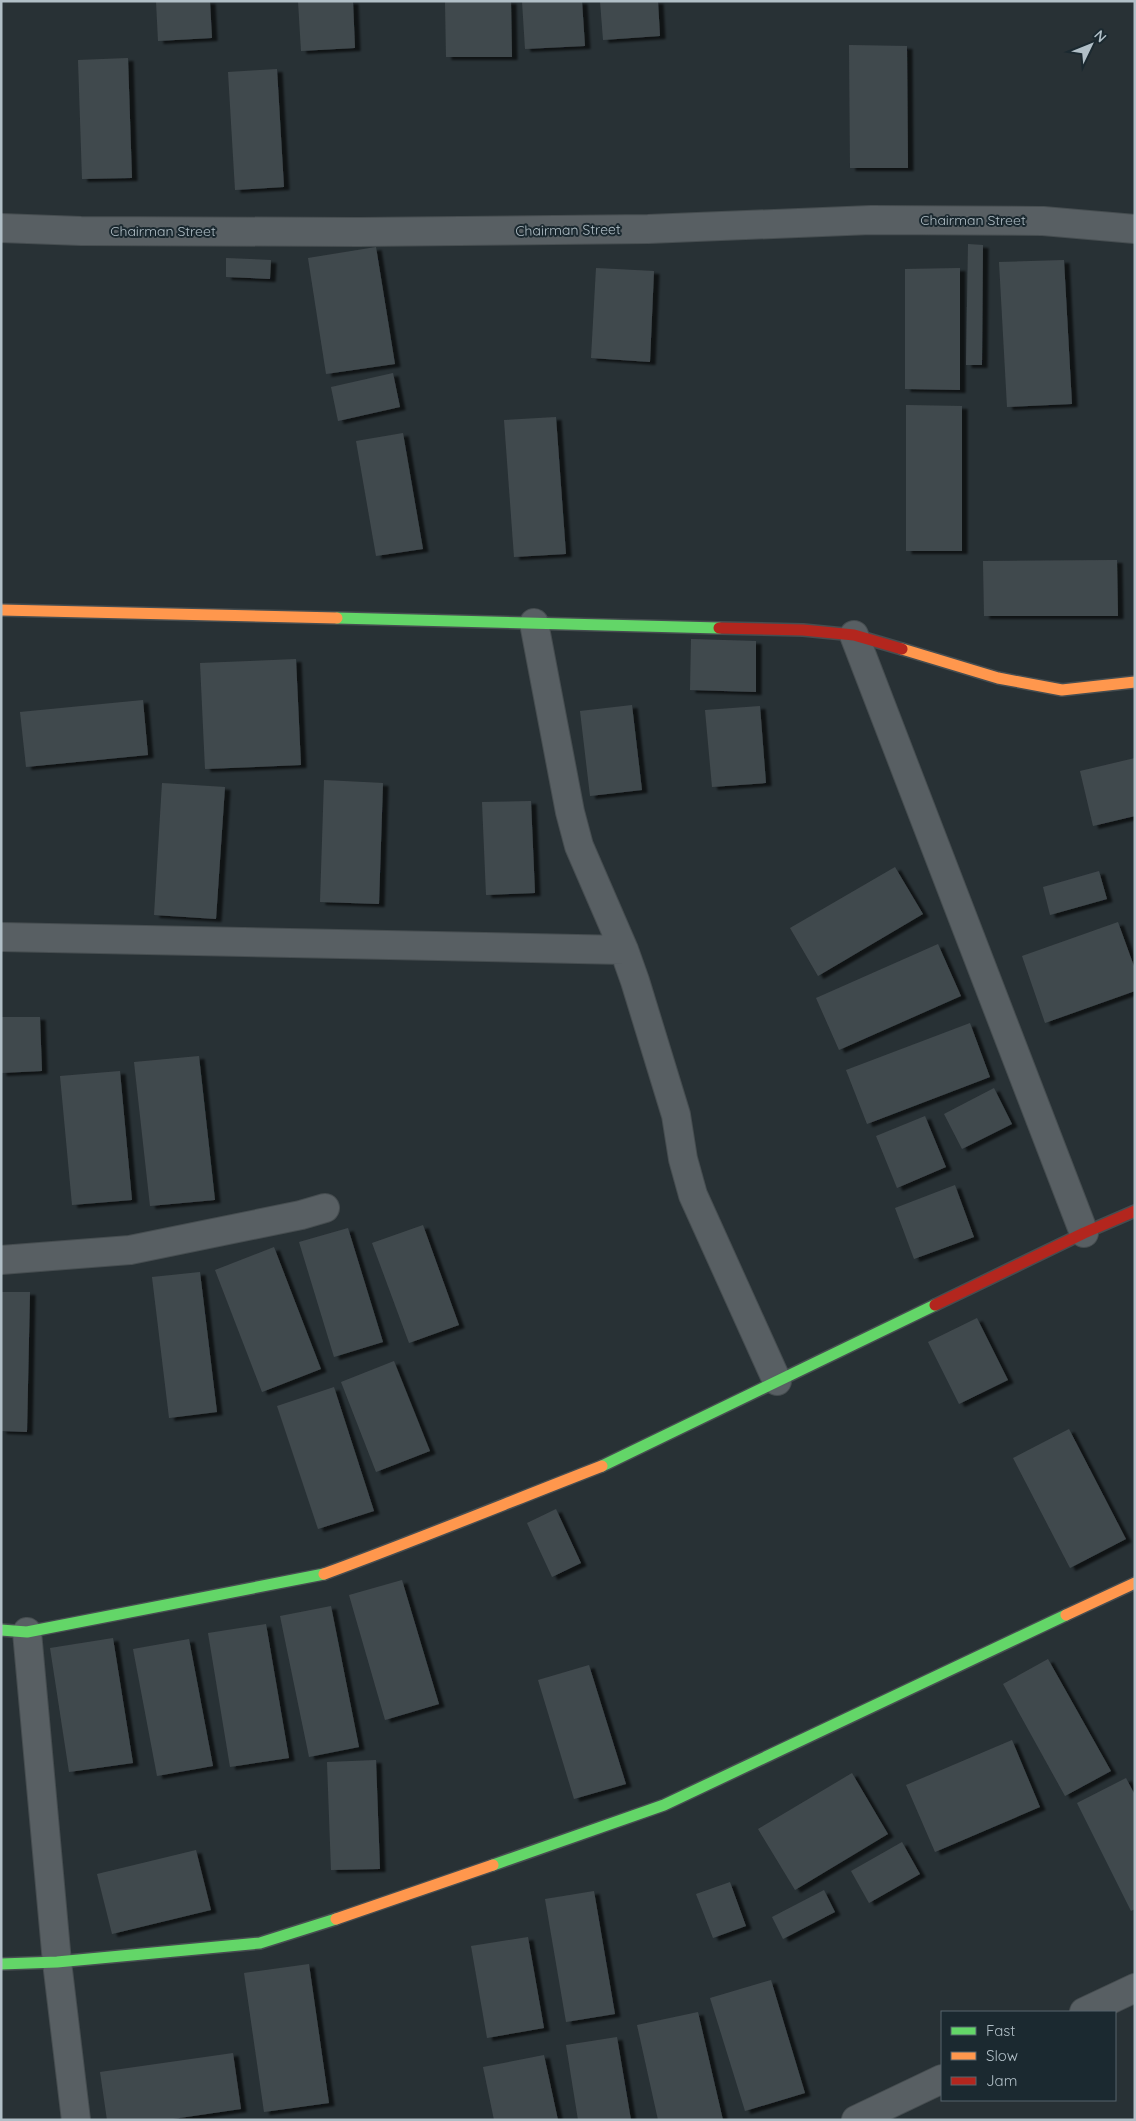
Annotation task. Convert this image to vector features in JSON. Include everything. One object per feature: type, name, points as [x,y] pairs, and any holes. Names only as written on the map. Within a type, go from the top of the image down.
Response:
[{"type":"street","name":"Chairman Street","points":[[1,228],[91,231],[439,231],[648,229],[890,220],[1043,221],[1135,229]]},
{"type":"street","points":[[1,610],[803,630],[854,635],[998,678],[1062,690],[1135,682]]},
{"type":"street","points":[[534,623],[570,812],[580,846],[624,950],[676,1115],[683,1159],[693,1195],[777,1381]]},
{"type":"street","points":[[854,635],[1084,1233]]},
{"type":"street","points":[[1,937],[624,950]]},
{"type":"street","points":[[1,1260],[130,1250],[325,1208]]},
{"type":"street","points":[[76,2120],[14,1631],[317,1576],[384,1552],[451,1524],[603,1466],[1084,1233],[1135,1211]]},
{"type":"street","points":[[1,1964],[57,1962],[260,1943],[384,1903],[664,1805],[1135,1583]]},
{"type":"street","points":[[1086,2011],[1135,1988]]},
{"type":"street","points":[[856,2120],[941,2079]]},
{"type":"building","points":[[156,1],[210,1],[212,38],[158,41]]},
{"type":"building","points":[[298,1],[353,1],[355,48],[301,51]]},
{"type":"building","points":[[445,1],[511,1],[512,57],[446,57]]},
{"type":"building","points":[[522,1],[582,1],[585,46],[525,49]]},
{"type":"building","points":[[600,1],[658,1],[660,36],[603,40]]},
{"type":"building","points":[[849,45],[907,46],[908,168],[850,168]]},
{"type":"building","points":[[128,58],[132,178],[82,179],[78,60]]},
{"type":"building","points":[[277,69],[284,187],[235,190],[228,72]]},
{"type":"building","points":[[968,244],[983,245],[982,365],[966,365]]},
{"type":"building","points":[[376,247],[395,364],[326,374],[308,258]]},
{"type":"building","points":[[226,258],[271,260],[270,279],[226,277]]},
{"type":"building","points":[[1064,260],[1072,404],[1007,407],[999,262]]},
{"type":"building","points":[[596,268],[654,271],[650,362],[591,358]]},
{"type":"building","points":[[960,268],[960,390],[905,389],[905,269]]},
{"type":"building","points":[[393,373],[400,407],[338,421],[331,387]]},
{"type":"building","points":[[906,405],[962,406],[962,551],[906,551]]},
{"type":"building","points":[[556,417],[566,554],[514,557],[504,420]]},
{"type":"building","points":[[403,433],[423,549],[376,556],[356,441]]},
{"type":"building","points":[[1117,560],[1118,616],[984,616],[983,561]]},
{"type":"building","points":[[691,639],[756,641],[756,692],[690,690]]},
{"type":"building","points":[[296,659],[301,765],[205,769],[200,663]]},
{"type":"building","points":[[143,700],[148,755],[26,767],[20,712]]},
{"type":"building","points":[[632,705],[642,790],[590,796],[580,711]]},
{"type":"building","points":[[760,706],[766,783],[712,787],[705,710]]},
{"type":"building","points":[[1135,758],[1135,816],[1093,826],[1080,771]]},
{"type":"building","points":[[324,780],[383,783],[379,904],[320,902]]},
{"type":"building","points":[[162,783],[225,787],[216,919],[154,915]]},
{"type":"building","points":[[531,801],[535,893],[486,895],[482,802]]},
{"type":"building","points":[[895,867],[923,914],[818,976],[790,928]]},
{"type":"building","points":[[1099,871],[1107,899],[1050,915],[1043,887]]},
{"type":"building","points":[[1118,922],[1135,969],[1135,991],[1045,1023],[1022,956]]},
{"type":"building","points":[[938,944],[961,996],[839,1050],[816,998]]},
{"type":"building","points":[[1,1017],[40,1017],[42,1071],[1,1073]]},
{"type":"building","points":[[970,1023],[990,1077],[867,1124],[846,1070]]},
{"type":"building","points":[[199,1056],[215,1200],[150,1206],[134,1062]]},
{"type":"building","points":[[120,1071],[132,1200],[72,1205],[60,1076]]},
{"type":"building","points":[[994,1088],[1012,1124],[962,1149],[944,1114]]},
{"type":"building","points":[[925,1116],[946,1167],[897,1188],[876,1136]]},
{"type":"building","points":[[955,1185],[974,1237],[914,1259],[895,1208]]},
{"type":"building","points":[[423,1225],[459,1325],[409,1343],[372,1243]]},
{"type":"building","points":[[348,1228],[383,1342],[334,1357],[299,1242]]},
{"type":"building","points":[[274,1247],[321,1369],[262,1392],[215,1270]]},
{"type":"building","points":[[200,1272],[217,1412],[169,1418],[152,1277]]},
{"type":"building","points":[[1,1292],[30,1292],[27,1432],[1,1431]]},
{"type":"building","points":[[977,1318],[1008,1380],[959,1404],[928,1342]]},
{"type":"building","points":[[394,1361],[430,1451],[376,1472],[341,1382]]},
{"type":"building","points":[[334,1387],[374,1511],[318,1529],[277,1406]]},
{"type":"building","points":[[1069,1429],[1126,1539],[1070,1568],[1013,1458]]},
{"type":"building","points":[[556,1509],[581,1563],[552,1577],[527,1523]]},
{"type":"building","points":[[402,1580],[439,1704],[385,1720],[349,1595]]},
{"type":"building","points":[[331,1606],[359,1747],[309,1757],[280,1616]]},
{"type":"building","points":[[266,1624],[289,1758],[230,1767],[208,1633]]},
{"type":"building","points":[[113,1638],[133,1763],[69,1772],[50,1648]]},
{"type":"building","points":[[189,1639],[213,1766],[157,1776],[133,1649]]},
{"type":"building","points":[[1048,1659],[1111,1771],[1065,1796],[1003,1684]]},
{"type":"building","points":[[589,1665],[626,1784],[574,1799],[538,1680]]},
{"type":"building","points":[[1012,1740],[1040,1807],[935,1852],[906,1785]]},
{"type":"building","points":[[376,1760],[380,1869],[331,1870],[327,1762]]},
{"type":"building","points":[[852,1773],[888,1834],[795,1890],[758,1829]]},
{"type":"building","points":[[1126,1778],[1135,1795],[1135,1909],[1131,1911],[1077,1803]]},
{"type":"building","points":[[902,1842],[920,1874],[869,1903],[851,1871]]},
{"type":"building","points":[[196,1850],[211,1910],[112,1934],[97,1874]]},
{"type":"building","points":[[730,1882],[746,1926],[713,1938],[696,1894]]},
{"type":"building","points":[[824,1890],[835,1912],[783,1939],[772,1917]]},
{"type":"building","points":[[594,1891],[615,2014],[566,2022],[545,1899]]},
{"type":"building","points":[[528,1937],[544,2028],[487,2038],[471,1946]]},
{"type":"building","points":[[309,1964],[329,2103],[264,2112],[244,1973]]},
{"type":"building","points":[[771,1980],[805,2093],[745,2111],[710,1998]]},
{"type":"building","points":[[698,2012],[723,2120],[658,2120],[637,2025]]},
{"type":"building","points":[[617,2037],[631,2120],[578,2120],[566,2045]]},
{"type":"building","points":[[233,2053],[241,2109],[166,2120],[107,2120],[100,2072]]},
{"type":"building","points":[[544,2055],[558,2120],[494,2120],[483,2067]]},
{"type":"traffic: fast","points":[[337,618],[719,628]]},
{"type":"traffic: fast","points":[[602,1466],[935,1305]]},
{"type":"traffic: fast","points":[[1,1630],[27,1632],[324,1574]]},
{"type":"traffic: fast","points":[[493,1865],[664,1805],[1066,1615]]},
{"type":"traffic: fast","points":[[1,1964],[57,1962],[260,1943],[336,1919]]},
{"type":"traffic: slow","points":[[1,610],[337,618]]},
{"type":"traffic: slow","points":[[902,649],[998,678],[1062,690],[1135,682]]},
{"type":"traffic: slow","points":[[324,1574],[602,1466]]},
{"type":"traffic: slow","points":[[1066,1615],[1135,1583]]},
{"type":"traffic: slow","points":[[336,1919],[493,1865]]},
{"type":"traffic: jam","points":[[719,628],[803,630],[854,635],[902,649]]},
{"type":"traffic: jam","points":[[935,1305],[1084,1233],[1135,1211]]}]
